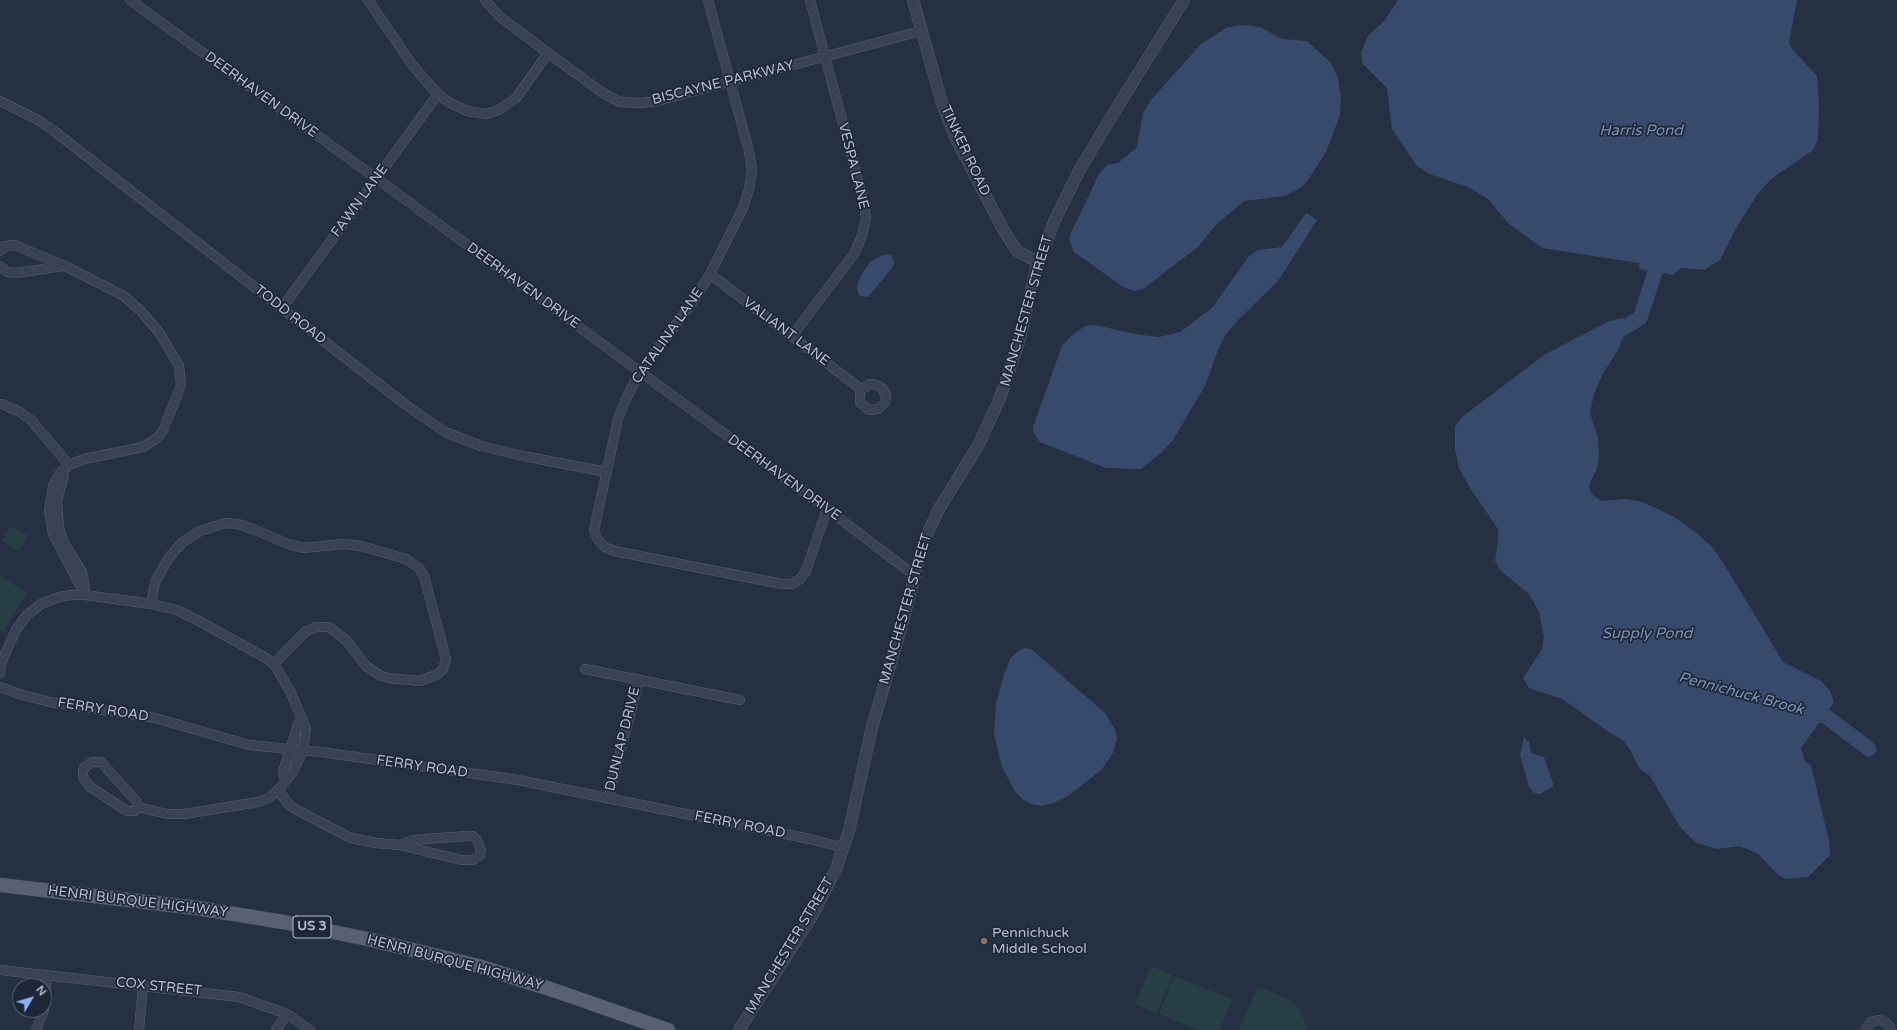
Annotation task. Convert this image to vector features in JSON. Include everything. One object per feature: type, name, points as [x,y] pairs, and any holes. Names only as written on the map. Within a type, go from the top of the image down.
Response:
[{"type":"main road","name":"HENRI BURQUE HIGHWAY","points":[[0,885],[197,908],[368,938],[478,966],[556,991],[668,1030]]},
{"type":"street","name":"DEERHAVEN DRIVE","points":[[130,0],[376,178],[827,509],[914,575]]},
{"type":"street","points":[[368,0],[410,63],[438,94],[450,103],[466,111],[486,114],[499,110],[516,98],[548,53]]},
{"type":"street","name":"BISCAYNE PARKWAY","points":[[485,0],[499,16],[604,93],[620,102],[641,103],[657,101],[921,31]]},
{"type":"street","name":"CATALINA LANE","points":[[708,0],[729,82],[749,151],[752,170],[749,190],[744,208],[710,274],[695,299],[640,372],[618,419],[594,530],[598,540],[605,547],[624,553],[782,584],[792,584],[800,579],[806,571],[827,509]]},
{"type":"street","name":"VESPA LANE","points":[[792,336],[854,254],[865,227],[864,199],[810,0]]},
{"type":"street","name":"TINKER ROAD","points":[[912,0],[949,121],[969,164],[1004,232],[1018,251],[1028,258],[1038,262]]},
{"type":"street","name":"MANCHESTER STREET","points":[[738,1030],[815,911],[834,874],[844,848],[872,727],[923,543],[932,521],[981,439],[1000,398],[1017,349],[1038,262],[1061,205],[1079,171],[1184,0]]},
{"type":"street","name":"FAWN LANE","points":[[282,308],[438,94]]},
{"type":"street","name":"TODD ROAD","points":[[0,101],[38,120],[54,131],[406,405],[445,432],[481,446],[528,458],[607,472]]},
{"type":"street","points":[[0,251],[6,246],[14,245],[65,266],[124,296],[134,304],[161,335],[177,361],[182,376],[177,397],[163,431],[157,438],[143,447],[84,459],[69,465],[60,473],[53,486],[50,501],[50,521],[55,539],[85,595]]},
{"type":"street","points":[[0,266],[7,272],[17,273],[65,266]]},
{"type":"street","name":"VALIANT LANE","points":[[710,274],[862,390]]},
{"type":"street","points":[[2,404],[20,412],[31,420],[69,465]]},
{"type":"street","points":[[151,604],[155,582],[170,556],[183,542],[200,531],[226,523],[238,524],[288,544],[303,548],[343,544],[361,546],[406,560],[418,568],[424,576],[446,659],[443,669],[438,674],[420,681],[381,676],[366,666],[347,641],[329,627],[316,627],[305,632],[274,664]]},
{"type":"street","points":[[0,673],[1,662],[19,626],[33,609],[58,597],[85,595],[151,604],[177,610],[266,658],[274,664],[290,691],[306,728],[303,750],[293,772],[278,790],[270,797],[258,802],[184,814],[166,814],[138,807]]},
{"type":"street","name":"DUNLAP DRIVE","points":[[585,669],[740,700]]},
{"type":"street","name":"DUNLAP DRIVE","points":[[608,799],[639,680]]},
{"type":"street","name":"FERRY ROAD","points":[[0,687],[35,699],[155,718],[243,744],[290,750],[303,750],[512,779],[802,838],[844,848]]},
{"type":"street","points":[[285,781],[283,772],[298,724],[302,719]]},
{"type":"street","points":[[92,762],[101,762],[136,801],[138,807],[135,811],[127,811],[89,786],[83,778],[83,771],[85,767],[92,762]]},
{"type":"street","points":[[278,790],[292,807],[351,838],[376,843],[400,845],[412,849],[466,860],[476,859],[481,850],[477,840],[472,836],[412,840],[400,845]]},
{"type":"street","name":"COX STREET","points":[[0,970],[239,997],[288,1014],[310,1030]]},
{"type":"street","points":[[139,1030],[143,985]]},
{"type":"street","points":[[276,1030],[288,1014]]},
{"type":"street","points":[[36,1030],[41,1018]]},
{"type":"street","points":[[1865,1030],[1871,1022],[1880,1020],[1887,1023],[1891,1030]]},
{"type":"green space","points":[[11,526],[28,536],[19,551],[2,541]]},
{"type":"green space","points":[[0,576],[27,593],[4,632],[0,630]]},
{"type":"green space","points":[[1151,966],[1173,975],[1157,1014],[1135,1004]]},
{"type":"green space","points":[[1174,976],[1232,999],[1220,1030],[1198,1030],[1159,1014]]},
{"type":"green space","points":[[1258,986],[1292,1001],[1300,1010],[1308,1030],[1239,1030]]},
{"type":"water","name":"Harris Pond","points":[[1398,0],[1797,0],[1789,43],[1793,50],[1817,76],[1819,104],[1818,140],[1813,150],[1771,179],[1757,195],[1738,225],[1720,260],[1704,270],[1681,268],[1673,275],[1640,269],[1639,263],[1542,248],[1508,223],[1489,200],[1470,188],[1430,174],[1417,166],[1392,129],[1387,88],[1363,64],[1361,52],[1368,36],[1385,20]]},
{"type":"water","points":[[1245,25],[1260,27],[1282,39],[1307,41],[1331,63],[1338,78],[1341,98],[1340,115],[1326,152],[1306,183],[1297,190],[1284,196],[1244,201],[1215,226],[1198,247],[1143,289],[1134,291],[1123,287],[1074,252],[1069,239],[1072,231],[1099,174],[1107,165],[1118,163],[1137,147],[1143,113],[1151,100],[1201,44],[1228,27]]},
{"type":"water","points":[[1306,213],[1317,220],[1278,281],[1226,334],[1218,350],[1205,386],[1173,440],[1161,453],[1141,469],[1106,468],[1040,442],[1034,434],[1033,427],[1062,346],[1071,336],[1085,326],[1096,325],[1134,334],[1159,337],[1180,332],[1212,308],[1249,256],[1258,250],[1282,247]]},
{"type":"water","points":[[888,254],[892,256],[894,262],[893,267],[868,297],[860,296],[857,290],[858,282],[863,272],[871,261]]},
{"type":"water","name":"Supply Pond","points":[[1623,318],[1629,321],[1618,350],[1602,375],[1594,394],[1590,413],[1598,438],[1599,457],[1597,469],[1589,485],[1591,493],[1601,501],[1626,499],[1643,502],[1676,518],[1698,534],[1714,549],[1783,662],[1821,681],[1830,691],[1834,702],[1801,748],[1805,762],[1811,765],[1829,841],[1830,855],[1808,877],[1786,879],[1777,874],[1758,854],[1740,846],[1716,849],[1695,842],[1680,827],[1650,776],[1640,769],[1623,740],[1562,699],[1529,688],[1523,678],[1542,649],[1544,637],[1539,612],[1529,594],[1501,571],[1495,561],[1498,529],[1470,488],[1459,468],[1455,448],[1455,427],[1462,417],[1544,355],[1609,321]]},
{"type":"water","points":[[1024,648],[1031,649],[1104,712],[1115,729],[1117,739],[1113,753],[1102,769],[1071,794],[1054,803],[1042,806],[1031,804],[1022,799],[1015,791],[1002,767],[994,734],[996,704],[1004,674],[1010,659],[1018,651]]},
{"type":"water","points":[[1524,737],[1529,742],[1531,753],[1544,757],[1554,786],[1540,794],[1534,793],[1529,787],[1520,755]]},
{"type":"waterway","name":"Pennichuck Brook","points":[[1612,338],[1620,330],[1640,318],[1656,269],[1655,252]]},
{"type":"waterway","name":"Pennichuck Brook","points":[[1806,711],[1827,717],[1869,749]]},
{"type":"place","name":"Pennichuck Middle School","points":[[984,941]]}]
